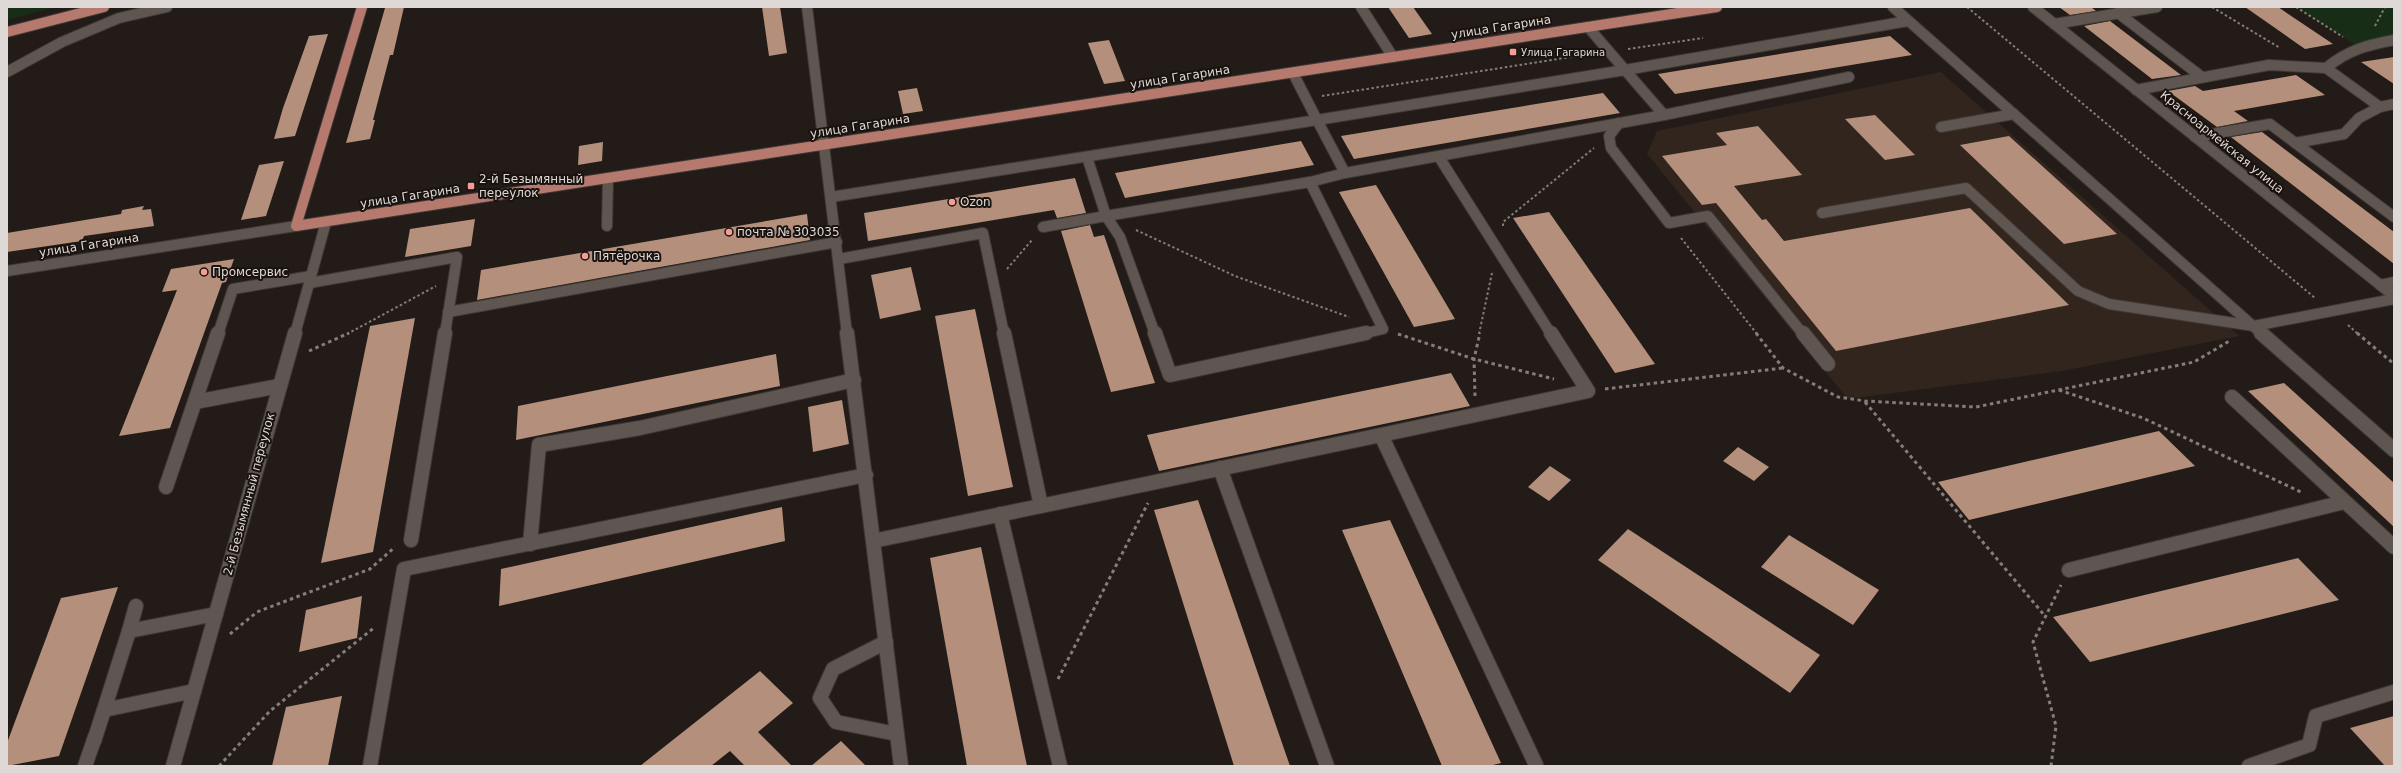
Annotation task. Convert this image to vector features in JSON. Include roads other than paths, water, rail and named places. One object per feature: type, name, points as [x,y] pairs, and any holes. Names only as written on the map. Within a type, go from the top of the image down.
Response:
[{"type":"main road","points":[[7,32],[104,7]]},
{"type":"main road","points":[[296,226],[362,7]]},
{"type":"main road","name":"улица Гагарина","points":[[296,226],[1717,7]]},
{"type":"street","points":[[7,72],[62,42],[119,18],[167,7]]},
{"type":"street","points":[[807,7],[901,766]]},
{"type":"street","points":[[1361,7],[1393,57]]},
{"type":"street","points":[[1893,7],[2394,450]]},
{"type":"street","name":"Красноармейская улица","points":[[2033,7],[2380,285],[2394,298]]},
{"type":"street","points":[[2054,24],[2157,7]]},
{"type":"street","points":[[2118,13],[2202,78]]},
{"type":"street","points":[[831,197],[1625,70],[1908,21]]},
{"type":"street","points":[[1588,27],[1664,115]]},
{"type":"street","points":[[2326,68],[2344,53],[2357,46],[2394,40]]},
{"type":"street","points":[[2136,90],[2269,65],[2326,68],[2380,107]]},
{"type":"street","points":[[1292,73],[1345,173]]},
{"type":"street","points":[[1043,227],[1310,182],[1345,173],[1664,115],[1849,77]]},
{"type":"street","points":[[2295,143],[2344,134],[2360,118],[2380,107],[2394,104]]},
{"type":"street","points":[[1941,127],[2014,114]]},
{"type":"street","points":[[1619,123],[1609,136],[1611,148],[1669,224],[1708,216],[1828,364]]},
{"type":"street","points":[[2195,137],[2270,124],[2394,217]]},
{"type":"street","points":[[1087,157],[1106,216],[1120,237],[1170,375],[1383,329],[1310,182]]},
{"type":"street","points":[[874,541],[1588,391],[1439,157]]},
{"type":"street","points":[[607,226],[608,178]]},
{"type":"street","points":[[1822,213],[1966,188],[2078,291],[2109,304],[2254,326],[2394,298]]},
{"type":"street","name":"2-й Безымянный переулок","points":[[173,766],[326,222]]},
{"type":"street","name":"улица Гагарина","points":[[7,271],[296,226]]},
{"type":"street","points":[[839,259],[983,233],[1041,506]]},
{"type":"street","points":[[448,312],[837,242]]},
{"type":"street","points":[[166,487],[233,289],[310,280],[457,257],[412,535]]},
{"type":"street","points":[[2380,285],[2394,282]]},
{"type":"street","points":[[530,544],[539,445],[640,428],[854,380]]},
{"type":"street","points":[[195,402],[279,386]]},
{"type":"street","points":[[2232,397],[2394,547]]},
{"type":"street","points":[[1381,435],[1536,765]]},
{"type":"street","points":[[1220,468],[1327,766]]},
{"type":"street","points":[[370,766],[404,569],[866,475]]},
{"type":"street","points":[[2069,570],[2344,502]]},
{"type":"street","points":[[1000,514],[1060,766]]},
{"type":"street","points":[[85,766],[136,606]]},
{"type":"street","points":[[129,631],[216,614]]},
{"type":"street","points":[[886,642],[833,669],[820,698],[836,722],[897,734]]},
{"type":"street","points":[[104,710],[194,691]]},
{"type":"street","points":[[2248,766],[2309,745],[2316,716],[2394,692]]},
{"type":"place","name":"Улица Гагарина","points":[[1513,52]]},
{"type":"place","name":"2-й Безымянный переулок","points":[[471,186]]},
{"type":"place","name":"Ozon","points":[[952,202]]},
{"type":"place","name":"почта № 303035","points":[[729,232]]},
{"type":"place","name":"Пятёрочка","points":[[585,256]]},
{"type":"place","name":"Промсервис","points":[[204,272]]}]
